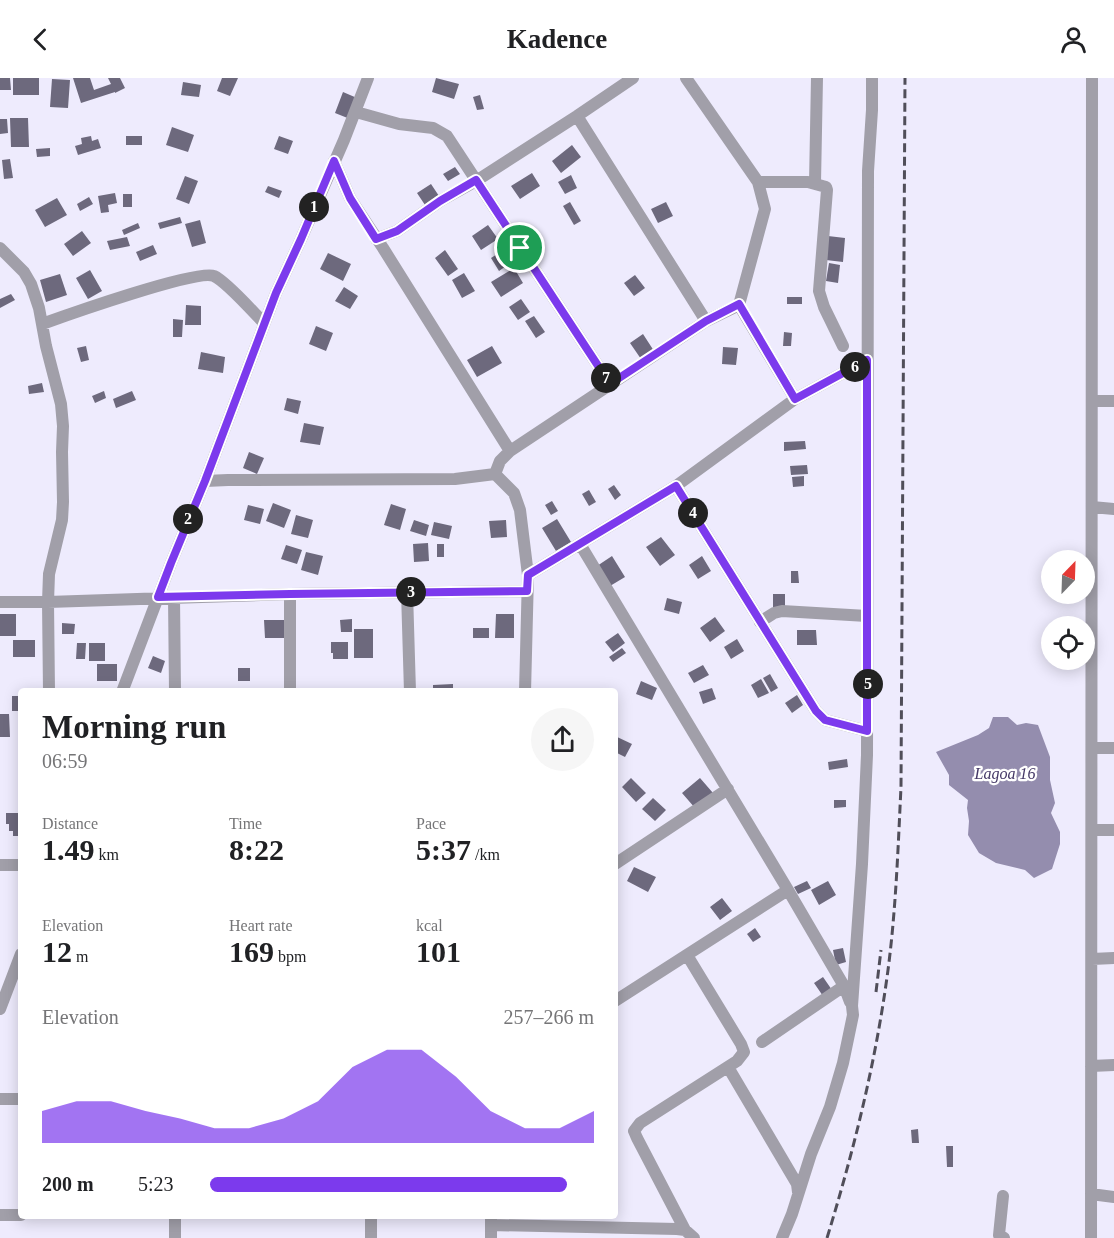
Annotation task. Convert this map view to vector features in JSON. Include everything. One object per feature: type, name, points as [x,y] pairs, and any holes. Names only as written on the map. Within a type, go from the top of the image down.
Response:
[{"type":"street","points":[[124,688],[264,323],[356,112],[368,78]]},
{"type":"street","points":[[376,239],[397,231],[633,78]]},
{"type":"street","points":[[686,78],[758,182],[765,209],[739,304],[795,399]]},
{"type":"street","points":[[815,183],[817,78]]},
{"type":"street","points":[[782,1238],[830,1107],[843,1063],[853,1015],[867,731],[868,171],[872,78]]},
{"type":"street","points":[[1091,1238],[1092,78]]},
{"type":"street","points":[[356,112],[399,124],[433,128],[447,136],[610,384]]},
{"type":"street","points":[[577,116],[706,321]]},
{"type":"street","points":[[334,161],[350,198],[510,451]]},
{"type":"street","points":[[758,182],[815,183],[824,185],[827,190],[820,296],[843,346]]},
{"type":"street","points":[[388,256],[397,231]]},
{"type":"street","points":[[0,248],[24,272],[31,284],[39,308],[48,357],[61,404],[63,426],[62,520],[49,574],[49,688]]},
{"type":"street","points":[[42,324],[132,294],[207,275],[214,276],[224,283],[264,323]]},
{"type":"street","points":[[495,474],[500,461],[510,451],[706,321],[739,304]]},
{"type":"street","points":[[528,575],[676,486],[795,399],[867,360]]},
{"type":"street","points":[[1092,401],[1114,401]]},
{"type":"street","points":[[211,463],[225,480]]},
{"type":"street","points":[[205,481],[455,479],[495,474]]},
{"type":"street","points":[[495,474],[514,493],[520,510],[528,575],[525,688]]},
{"type":"street","points":[[676,486],[816,711],[825,720],[867,731]]},
{"type":"street","points":[[1092,507],[1114,509]]},
{"type":"street","points":[[580,544],[788,890],[844,986],[852,1006]]},
{"type":"street","points":[[0,602],[290,594],[527,591]]},
{"type":"street","points":[[407,592],[410,688]]},
{"type":"street","points":[[290,594],[290,688]]},
{"type":"street","points":[[174,597],[175,688]]},
{"type":"street","points":[[760,622],[782,611],[867,616]]},
{"type":"street","points":[[1092,748],[1114,748]]},
{"type":"street","points":[[618,861],[728,789]]},
{"type":"street","points":[[1092,830],[1114,830]]},
{"type":"street","points":[[0,866],[18,865]]},
{"type":"street","points":[[618,998],[788,890]]},
{"type":"street","points":[[687,955],[744,1052],[737,1061],[640,1123],[634,1131],[689,1234]]},
{"type":"street","points":[[1092,959],[1114,958]]},
{"type":"street","points":[[0,1009],[16,979]]},
{"type":"street","points":[[762,1042],[844,986]]},
{"type":"street","points":[[1091,1066],[1114,1065]]},
{"type":"street","points":[[728,1067],[797,1184],[798,1193]]},
{"type":"street","points":[[0,1099],[18,1099]]},
{"type":"street","points":[[1091,1194],[1114,1197]]},
{"type":"street","points":[[1000,1237],[1003,1196]]},
{"type":"street","points":[[0,1215],[18,1215]]},
{"type":"street","points":[[175,1219],[175,1238]]},
{"type":"street","points":[[370,1219],[371,1238]]},
{"type":"street","points":[[491,1238],[491,1221],[689,1234]]},
{"type":"water","name":"Lagoa 16","points":[[993,717],[1008,717],[1017,725],[1026,723],[1038,725],[1050,757],[1050,780],[1055,803],[1051,813],[1060,832],[1060,844],[1052,869],[1034,878],[1025,870],[996,863],[979,853],[968,835],[968,800],[949,785],[949,775],[936,752],[978,735],[989,728]]},
{"type":"building","points":[[0,78],[10,78],[11,90],[0,90]]},
{"type":"building","points":[[13,78],[39,78],[39,95],[13,95]]},
{"type":"building","points":[[73,78],[90,78],[94,90],[111,84],[108,78],[120,78],[125,88],[81,103]]},
{"type":"building","points":[[222,78],[238,78],[230,96],[217,91]]},
{"type":"building","points":[[436,78],[459,84],[454,99],[432,92]]},
{"type":"building","points":[[52,79],[70,80],[68,108],[50,107]]},
{"type":"building","points":[[183,82],[201,85],[199,97],[181,95]]},
{"type":"building","points":[[343,92],[357,98],[350,119],[335,113]]},
{"type":"building","points":[[480,95],[484,109],[477,110],[473,97]]},
{"type":"building","points":[[10,118],[28,118],[29,147],[11,147]]},
{"type":"building","points":[[0,119],[7,119],[8,133],[0,134]]},
{"type":"building","points":[[172,127],[194,135],[188,152],[166,145]]},
{"type":"building","points":[[91,136],[92,141],[98,139],[101,148],[78,155],[75,146],[82,144],[81,138]]},
{"type":"building","points":[[126,136],[142,136],[142,145],[126,145]]},
{"type":"building","points":[[279,136],[293,141],[288,154],[274,149]]},
{"type":"building","points":[[572,145],[581,157],[561,173],[552,161]]},
{"type":"building","points":[[50,148],[50,156],[37,157],[36,149]]},
{"type":"building","points":[[10,159],[13,178],[4,179],[2,160]]},
{"type":"building","points":[[455,167],[460,174],[448,181],[443,174]]},
{"type":"building","points":[[532,173],[540,186],[520,199],[511,186]]},
{"type":"building","points":[[571,175],[577,188],[565,194],[558,182]]},
{"type":"building","points":[[185,176],[198,181],[189,204],[176,199]]},
{"type":"building","points":[[431,184],[439,196],[425,205],[417,193]]},
{"type":"building","points":[[268,186],[282,191],[279,198],[265,192]]},
{"type":"building","points":[[115,193],[117,203],[108,205],[109,212],[101,213],[98,196]]},
{"type":"building","points":[[123,194],[132,194],[132,207],[123,207]]},
{"type":"building","points":[[89,197],[93,204],[80,211],[77,204]]},
{"type":"building","points":[[57,198],[67,215],[45,227],[35,210]]},
{"type":"building","points":[[570,202],[581,221],[574,225],[563,206]]},
{"type":"building","points":[[666,202],[673,216],[658,223],[651,209]]},
{"type":"building","points":[[180,217],[182,223],[160,229],[158,223]]},
{"type":"building","points":[[200,220],[206,243],[192,247],[185,224]]},
{"type":"building","points":[[138,223],[140,228],[124,235],[122,230]]},
{"type":"building","points":[[488,225],[498,239],[481,250],[472,236]]},
{"type":"building","points":[[82,231],[91,243],[73,256],[64,244]]},
{"type":"building","points":[[828,236],[845,238],[843,262],[826,260]]},
{"type":"building","points":[[127,237],[130,246],[110,250],[107,241]]},
{"type":"building","points":[[153,245],[157,254],[140,261],[136,252]]},
{"type":"building","points":[[505,249],[513,261],[499,271],[491,258]]},
{"type":"building","points":[[445,250],[458,269],[448,276],[435,258]]},
{"type":"building","points":[[328,253],[351,264],[343,281],[320,269]]},
{"type":"building","points":[[829,263],[840,265],[838,283],[826,281]]},
{"type":"building","points":[[514,268],[523,283],[501,297],[491,282]]},
{"type":"building","points":[[90,270],[102,291],[88,299],[76,278]]},
{"type":"building","points":[[464,273],[475,291],[462,298],[452,280]]},
{"type":"building","points":[[60,274],[67,295],[46,302],[40,280]]},
{"type":"building","points":[[635,275],[645,288],[634,296],[624,283]]},
{"type":"building","points":[[344,287],[358,296],[350,309],[335,301]]},
{"type":"building","points":[[11,294],[15,300],[0,308],[0,299]]},
{"type":"building","points":[[787,297],[802,297],[802,304],[787,304]]},
{"type":"building","points":[[521,299],[530,312],[518,320],[509,307]]},
{"type":"building","points":[[186,305],[201,306],[201,325],[185,325]]},
{"type":"building","points":[[534,316],[545,332],[536,338],[525,321]]},
{"type":"building","points":[[173,319],[183,320],[182,337],[173,337]]},
{"type":"building","points":[[316,326],[333,333],[326,351],[309,344]]},
{"type":"building","points":[[784,332],[792,333],[791,346],[783,346]]},
{"type":"building","points":[[643,334],[654,351],[641,359],[630,343]]},
{"type":"building","points":[[86,346],[89,360],[81,362],[77,348]]},
{"type":"building","points":[[492,346],[502,363],[477,377],[467,360]]},
{"type":"building","points":[[723,347],[738,348],[736,365],[722,364]]},
{"type":"building","points":[[201,352],[225,357],[223,373],[198,369]]},
{"type":"building","points":[[42,383],[44,392],[29,394],[28,386]]},
{"type":"building","points":[[104,391],[106,398],[95,403],[92,396]]},
{"type":"building","points":[[132,391],[136,400],[116,408],[113,399]]},
{"type":"building","points":[[287,398],[301,401],[298,414],[284,410]]},
{"type":"building","points":[[304,423],[324,427],[320,445],[300,442]]},
{"type":"building","points":[[805,441],[806,449],[784,451],[784,442]]},
{"type":"building","points":[[249,452],[264,458],[257,474],[243,468]]},
{"type":"building","points":[[807,465],[808,474],[791,475],[790,466]]},
{"type":"building","points":[[804,476],[804,486],[793,487],[792,477]]},
{"type":"building","points":[[614,485],[621,495],[615,500],[608,489]]},
{"type":"building","points":[[589,490],[596,502],[589,506],[582,494]]},
{"type":"building","points":[[552,501],[558,511],[551,515],[545,505]]},
{"type":"building","points":[[273,503],[291,510],[284,528],[266,521]]},
{"type":"building","points":[[391,504],[406,509],[400,530],[384,525]]},
{"type":"building","points":[[248,505],[264,509],[260,524],[244,520]]},
{"type":"building","points":[[296,515],[313,520],[308,538],[291,534]]},
{"type":"building","points":[[557,519],[571,542],[556,551],[542,528]]},
{"type":"building","points":[[414,520],[429,525],[426,536],[410,531]]},
{"type":"building","points":[[506,520],[507,537],[491,538],[489,521]]},
{"type":"building","points":[[434,522],[452,526],[449,539],[431,535]]},
{"type":"building","points":[[661,537],[675,555],[660,566],[646,547]]},
{"type":"building","points":[[428,543],[429,561],[414,562],[413,544]]},
{"type":"building","points":[[437,544],[444,544],[444,557],[437,557]]},
{"type":"building","points":[[286,545],[302,550],[297,564],[281,559]]},
{"type":"building","points":[[306,552],[323,556],[318,575],[301,570]]},
{"type":"building","points":[[612,556],[625,577],[610,586],[597,566]]},
{"type":"building","points":[[702,556],[711,571],[698,579],[689,565]]},
{"type":"building","points":[[791,571],[798,571],[799,583],[791,583]]},
{"type":"building","points":[[773,594],[785,594],[785,610],[773,610]]},
{"type":"building","points":[[667,598],[682,602],[679,614],[664,610]]},
{"type":"building","points":[[0,614],[16,614],[16,636],[0,636]]},
{"type":"building","points":[[496,614],[514,614],[514,638],[495,638]]},
{"type":"building","points":[[715,617],[725,631],[710,642],[700,628]]},
{"type":"building","points":[[352,619],[352,632],[341,632],[340,620]]},
{"type":"building","points":[[264,620],[284,620],[284,638],[265,638]]},
{"type":"building","points":[[62,623],[75,624],[74,634],[62,634]]},
{"type":"building","points":[[473,628],[489,628],[489,638],[473,638]]},
{"type":"building","points":[[354,629],[373,629],[373,658],[354,658]]},
{"type":"building","points":[[797,630],[816,630],[817,645],[797,645]]},
{"type":"building","points":[[618,633],[625,643],[613,652],[605,642]]},
{"type":"building","points":[[737,639],[744,651],[731,659],[724,647]]},
{"type":"building","points":[[13,640],[35,640],[35,657],[13,657]]},
{"type":"building","points":[[331,642],[348,642],[348,659],[333,659]]},
{"type":"building","points":[[77,643],[86,643],[85,659],[76,659]]},
{"type":"building","points":[[89,643],[105,643],[105,661],[89,661]]},
{"type":"building","points":[[622,648],[626,653],[613,662],[609,657]]},
{"type":"building","points":[[153,656],[165,661],[161,673],[148,668]]},
{"type":"building","points":[[97,664],[117,664],[117,681],[97,681]]},
{"type":"building","points":[[703,665],[709,675],[694,683],[688,673]]},
{"type":"building","points":[[238,668],[250,668],[250,681],[238,681]]},
{"type":"building","points":[[770,674],[778,688],[771,692],[763,678]]},
{"type":"building","points":[[761,679],[769,693],[758,698],[751,685]]},
{"type":"building","points":[[641,681],[657,688],[652,700],[636,694]]},
{"type":"building","points":[[453,684],[453,688],[433,688],[433,685]]},
{"type":"building","points":[[712,688],[716,699],[703,704],[699,692]]},
{"type":"building","points":[[797,695],[803,705],[792,713],[785,703]]},
{"type":"building","points":[[12,696],[18,696],[18,711],[12,711]]},
{"type":"building","points":[[0,714],[9,714],[10,737],[0,737]]},
{"type":"building","points":[[618,737],[632,744],[625,757],[618,754]]},
{"type":"building","points":[[847,759],[848,767],[829,770],[828,762]]},
{"type":"building","points":[[631,778],[646,793],[636,802],[622,787]]},
{"type":"building","points":[[700,778],[713,793],[695,808],[682,793]]},
{"type":"building","points":[[653,798],[666,810],[655,821],[642,809]]},
{"type":"building","points":[[834,800],[846,800],[846,807],[834,808]]},
{"type":"building","points":[[6,813],[18,813],[18,836],[13,836],[13,831],[9,831],[9,824],[6,824]]},
{"type":"building","points":[[634,867],[656,877],[648,892],[627,881]]},
{"type":"building","points":[[807,881],[811,888],[798,894],[794,887]]},
{"type":"building","points":[[828,881],[836,895],[819,905],[811,890]]},
{"type":"building","points":[[722,898],[732,911],[720,920],[710,907]]},
{"type":"building","points":[[755,928],[761,937],[753,942],[747,934]]},
{"type":"building","points":[[843,948],[846,962],[836,965],[833,950]]},
{"type":"building","points":[[823,977],[832,990],[823,996],[814,983]]},
{"type":"building","points":[[918,1129],[919,1143],[912,1143],[911,1130]]},
{"type":"building","points":[[946,1146],[953,1146],[953,1167],[947,1167]]},
{"type":"railway","points":[[827,1238],[871,1072],[888,970],[895,901],[901,787],[905,78]]},
{"type":"railway","points":[[876,992],[881,950]]},
{"type":"route","points":[[334,161],[350,198],[376,239],[397,231],[440,201],[476,180],[520,248],[610,384],[706,321],[739,304],[795,399],[867,360],[867,731],[825,720],[816,711],[676,486],[528,575],[527,591],[158,597],[205,481],[276,293],[334,161]]}]
